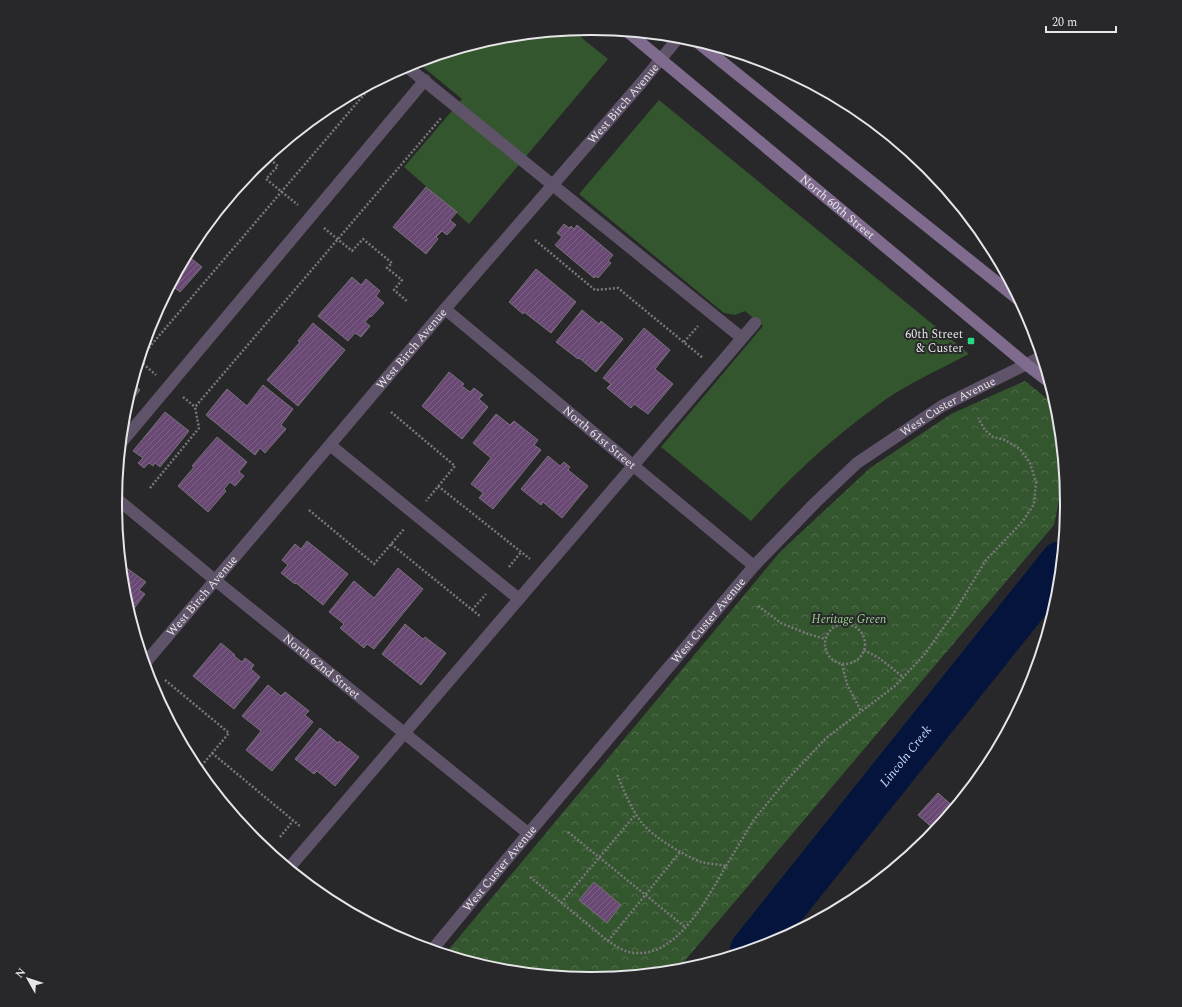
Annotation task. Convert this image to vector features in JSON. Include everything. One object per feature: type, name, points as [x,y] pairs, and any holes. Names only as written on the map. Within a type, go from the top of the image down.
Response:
[{"type":"main road","name":"North 60th Street","points":[[634,37],[1042,377]]},
{"type":"main road","points":[[707,50],[1010,293]]},
{"type":"street","name":"West Birch Avenue","points":[[149,659],[445,309],[674,43]]},
{"type":"street","points":[[413,71],[742,338]]},
{"type":"street","points":[[128,436],[425,80]]},
{"type":"street","name":"North 61st Street","points":[[445,309],[754,566]]},
{"type":"street","points":[[292,864],[755,323]]},
{"type":"street","name":"West Custer Avenue","points":[[436,945],[754,566],[815,503],[857,463],[942,406],[1037,359]]},
{"type":"street","points":[[330,445],[519,599]]},
{"type":"street","name":"North 62nd Street","points":[[122,503],[528,834]]},
{"type":"path","points":[[149,347],[365,94]]},
{"type":"path","points":[[150,488],[199,428],[195,408],[453,104]]},
{"type":"path","points":[[271,161],[278,166],[266,180],[300,207]]},
{"type":"path","points":[[319,224],[352,251],[363,239],[392,263],[387,268],[402,280],[394,290],[408,302]]},
{"type":"path","points":[[535,240],[595,290],[618,288],[716,368]]},
{"type":"path","points":[[530,877],[608,941],[620,949],[635,953],[652,952],[666,945],[677,936],[707,900],[753,821],[784,783],[826,738],[895,686],[924,655],[954,613],[986,560],[1023,521],[1034,504],[1036,482],[1030,463],[1020,450],[1005,440],[993,437],[985,430],[978,418]]},
{"type":"path","points":[[438,486],[544,570]]},
{"type":"path","points":[[390,544],[494,628]]},
{"type":"path","points":[[758,606],[781,623],[825,639]]},
{"type":"path","points":[[838,625],[850,625],[856,628],[864,637],[864,650],[856,661],[849,664],[842,664],[835,662],[830,658],[824,646],[825,639],[828,633],[838,625]]},
{"type":"path","points":[[864,650],[879,658],[903,677]]},
{"type":"path","points":[[842,664],[847,684],[862,711]]},
{"type":"path","points":[[165,680],[229,733],[202,765]]},
{"type":"path","points":[[212,753],[314,838]]},
{"type":"path","points":[[617,774],[629,803],[636,814],[643,824],[658,837],[680,852],[702,862],[726,866]]},
{"type":"path","points":[[562,903],[636,814]]},
{"type":"path","points":[[568,832],[685,927]]},
{"type":"path","points":[[608,941],[680,852]]},
{"type":"green space","points":[[579,35],[608,59],[469,224],[404,167],[462,99],[423,67],[470,51],[500,44],[560,36]]},
{"type":"green space","points":[[659,100],[969,354],[889,397],[842,433],[789,481],[751,521],[661,447],[763,326],[745,311],[735,315],[724,313],[579,194]]},
{"type":"green space","name":"Heritage Green","points":[[1025,381],[1047,399],[1055,442],[1060,498],[1054,525],[683,963],[622,971],[560,971],[500,963],[449,950],[780,552],[870,468],[951,414]]},
{"type":"green space","points":[[476,951],[486,960],[472,956]]},
{"type":"building","points":[[426,187],[457,212],[450,220],[456,225],[447,235],[442,231],[436,237],[438,239],[426,254],[393,227]]},
{"type":"building","points":[[564,224],[569,228],[571,226],[574,229],[577,225],[613,255],[608,261],[611,263],[598,278],[595,276],[594,278],[555,245],[562,237],[557,233]]},
{"type":"building","points":[[191,259],[202,267],[180,292],[175,288]]},
{"type":"building","points":[[536,269],[576,302],[551,333],[524,312],[523,314],[509,302]]},
{"type":"building","points":[[352,277],[361,285],[366,279],[380,291],[376,296],[384,303],[365,322],[370,326],[361,337],[355,333],[348,341],[318,316]]},
{"type":"building","points":[[582,310],[599,324],[601,321],[623,339],[596,372],[556,342]]},
{"type":"building","points":[[313,323],[345,350],[298,406],[267,380],[300,342],[298,341]]},
{"type":"building","points":[[644,328],[670,350],[655,369],[673,384],[648,414],[634,404],[631,408],[607,388],[611,384],[603,378]]},
{"type":"building","points":[[449,372],[464,384],[462,386],[470,392],[474,388],[483,395],[479,399],[488,407],[462,439],[422,406]]},
{"type":"building","points":[[263,385],[293,409],[281,425],[286,429],[265,453],[260,448],[255,455],[206,415],[227,389],[247,406]]},
{"type":"building","points":[[137,387],[140,390],[135,396]]},
{"type":"building","points":[[165,412],[189,431],[160,467],[155,463],[153,466],[149,463],[144,468],[138,463],[143,458],[133,451]]},
{"type":"building","points":[[496,414],[510,425],[514,421],[538,440],[534,445],[541,450],[493,509],[479,498],[483,493],[471,484],[491,458],[473,443]]},
{"type":"building","points":[[217,437],[247,462],[239,472],[244,476],[235,486],[230,482],[224,489],[226,491],[208,512],[178,486],[194,467],[192,466]]},
{"type":"building","points":[[548,456],[560,466],[564,462],[570,467],[568,470],[588,486],[562,518],[543,502],[541,505],[521,489]]},
{"type":"building","points":[[307,541],[348,574],[323,605],[281,573],[288,565],[282,560],[295,544],[301,549]]},
{"type":"building","points":[[398,568],[423,589],[374,649],[367,644],[364,648],[340,628],[344,624],[329,612],[354,581],[374,598]]},
{"type":"building","points":[[128,569],[146,582],[139,590],[145,594],[135,608]]},
{"type":"building","points":[[405,624],[423,639],[425,637],[446,653],[421,685],[382,654]]},
{"type":"building","points":[[221,643],[242,662],[245,658],[254,665],[251,669],[260,677],[234,709],[193,676]]},
{"type":"building","points":[[268,685],[281,696],[285,692],[309,711],[305,715],[313,722],[272,771],[246,750],[261,731],[242,716]]},
{"type":"building","points":[[320,728],[338,743],[339,741],[359,757],[335,786],[317,771],[314,774],[295,759]]},
{"type":"building","points":[[938,793],[950,804],[930,826],[918,815]]},
{"type":"building","points":[[594,882],[621,905],[607,923],[579,900]]},
{"type":"waterway","name":"Lincoln Creek","points":[[759,940],[1054,571]]},
{"type":"place","name":"60th Street & Custer","points":[[971,341]]}]
